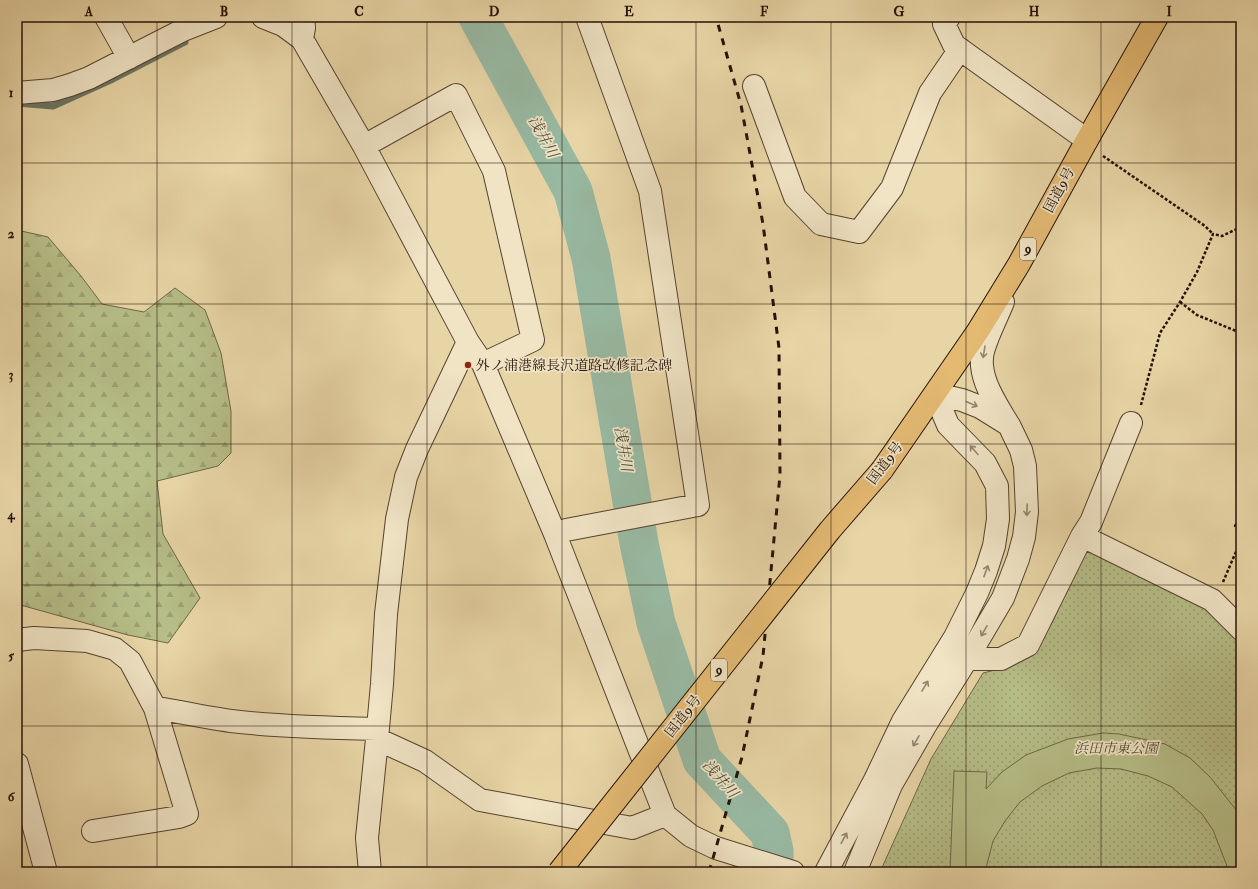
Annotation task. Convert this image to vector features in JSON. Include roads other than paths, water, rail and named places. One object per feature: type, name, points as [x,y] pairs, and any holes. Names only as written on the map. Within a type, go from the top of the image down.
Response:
[{"type":"highway","name":"国道9号","points":[[559,872],[830,530],[882,470],[978,331],[1019,264],[1086,140],[1157,17]]},
{"type":"street","points":[[106,17],[129,58]]},
{"type":"street","points":[[17,93],[53,90],[89,78],[183,30],[216,17]]},
{"type":"street","points":[[263,17],[283,25],[302,39],[364,146],[468,342],[483,364],[555,534],[664,815],[691,836],[716,848],[791,872]]},
{"type":"street","points":[[302,39],[304,28],[303,17]]},
{"type":"street","points":[[555,534],[566,530],[698,504],[650,191],[587,17]]},
{"type":"street","points":[[949,17],[944,24],[954,45],[1086,140]]},
{"type":"street","points":[[754,86],[796,197],[821,224],[859,232],[892,188],[930,93],[960,49]]},
{"type":"street","points":[[364,146],[456,95],[494,171],[533,340],[483,364]]},
{"type":"street","points":[[855,872],[891,785],[924,726],[967,659],[1003,598],[1018,559],[1024,537],[1027,512],[1025,466],[1021,450],[1009,425],[990,393],[982,367],[983,349],[1019,264]]},
{"type":"street","points":[[370,872],[367,838],[382,684],[386,614],[397,519],[406,477],[417,449],[468,342]]},
{"type":"street","points":[[935,394],[962,400],[980,407],[1009,425]]},
{"type":"street","points":[[826,872],[875,780],[903,721],[954,637],[974,599],[986,572],[994,546],[998,518],[997,486],[985,463],[948,425],[935,394]]},
{"type":"street","points":[[967,659],[1001,659],[1028,645],[1082,536],[1091,522],[1131,423]]},
{"type":"street","points":[[1082,536],[1212,600],[1241,630]]},
{"type":"street","points":[[17,640],[34,638],[87,642],[115,649],[130,661],[155,708],[187,814],[179,817],[93,831]]},
{"type":"street","points":[[155,708],[238,722],[377,734],[425,761],[480,800],[632,828],[664,815]]},
{"type":"street","points":[[17,764],[46,872]]},
{"type":"waterway","name":"浅井川","points":[[478,17],[573,191],[591,258],[639,543],[656,623],[702,760],[770,833],[774,851],[774,872]]},
{"type":"waterway","points":[[17,103],[53,106],[113,79],[185,42]]},
{"type":"railway","points":[[709,872],[742,757],[763,656],[780,475],[779,348],[763,224],[741,105],[716,17]]},
{"type":"place","name":"外ノ浦港線長沢道路改修記念碑","points":[[468,365]]},
{"type":"park label","name":"浜田市東公園","points":[[1116,748]]}]
